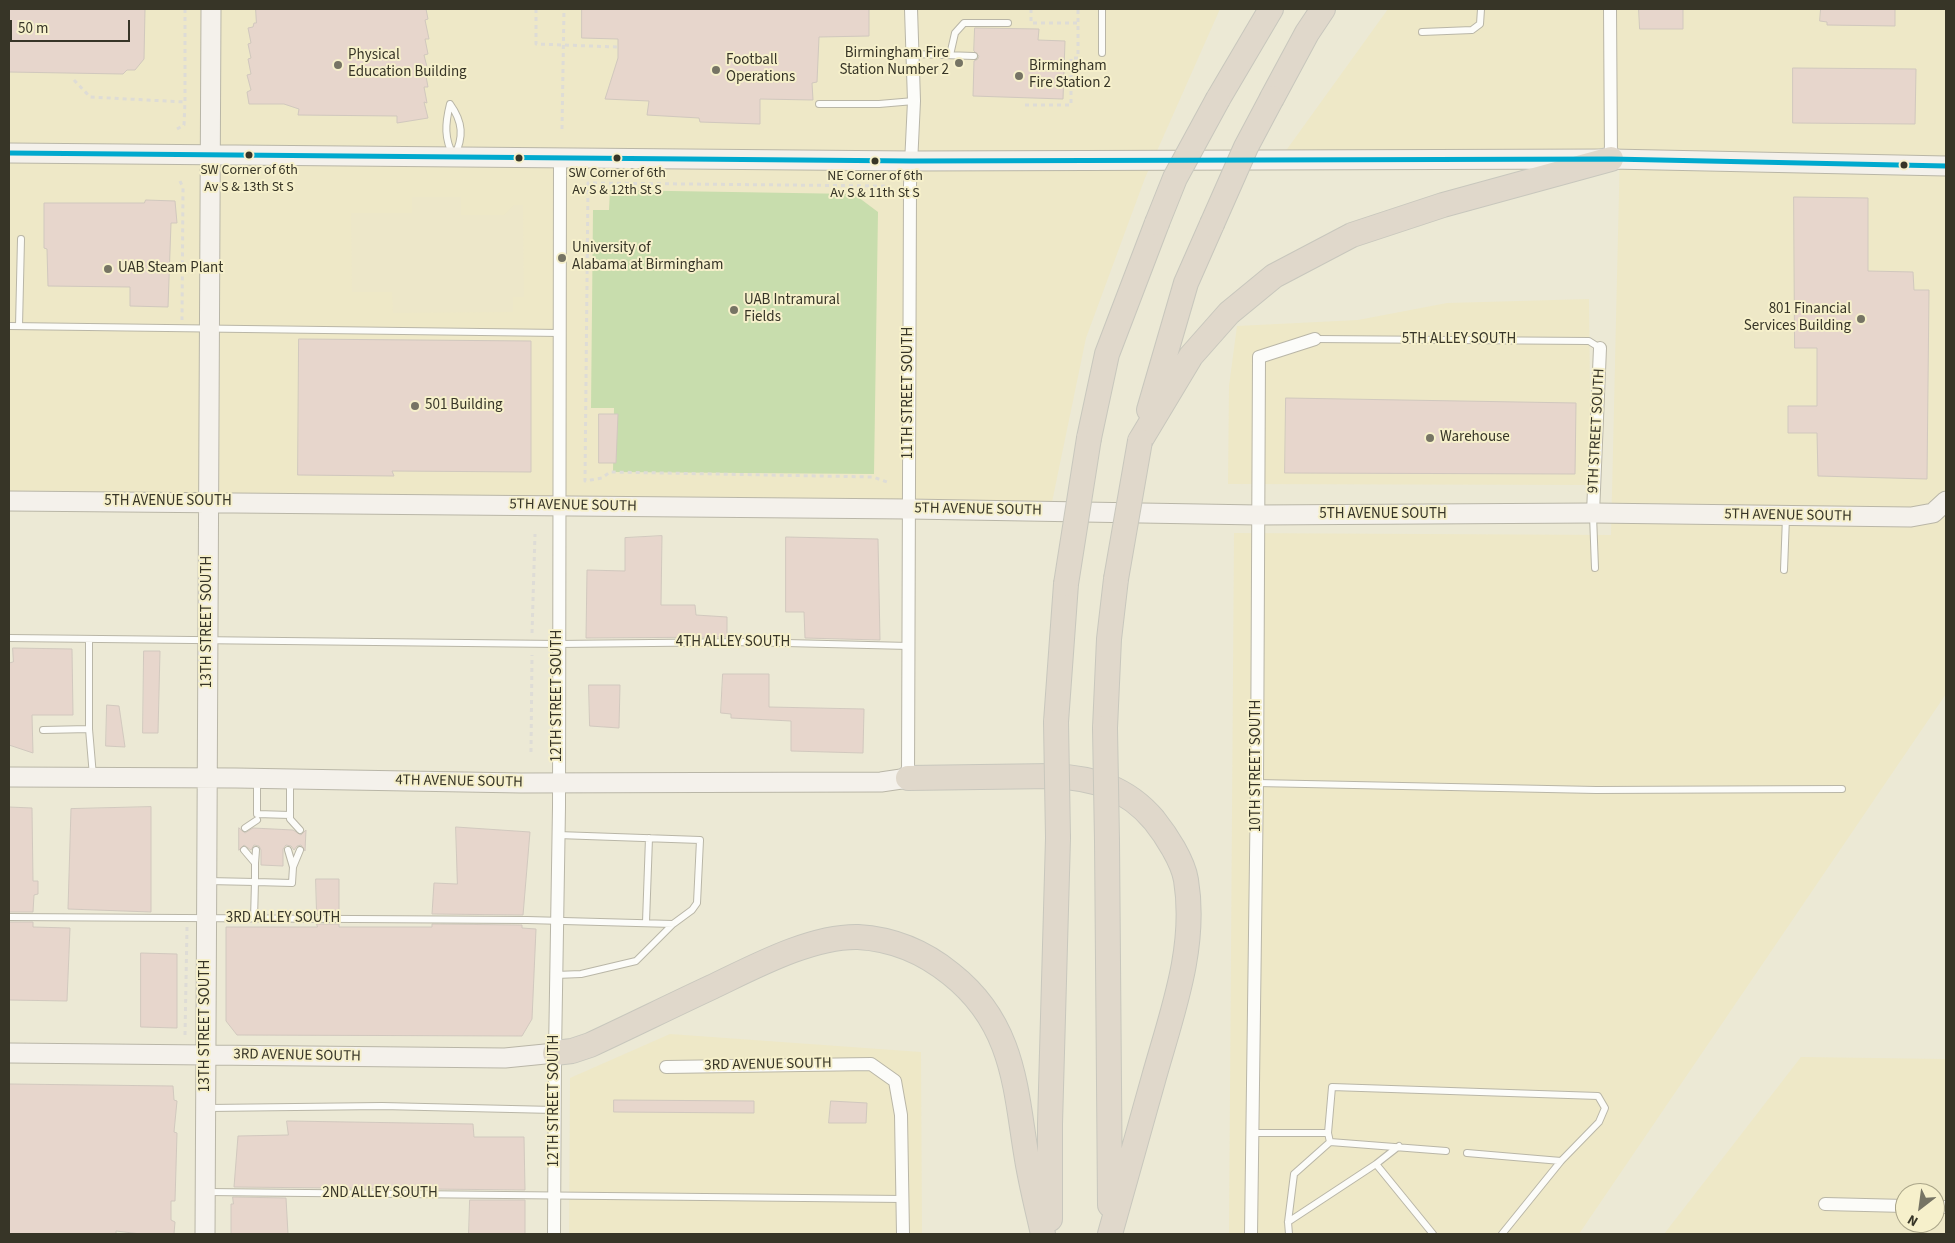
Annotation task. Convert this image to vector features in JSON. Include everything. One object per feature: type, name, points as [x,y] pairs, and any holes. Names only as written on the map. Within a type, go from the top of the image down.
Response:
[{"type":"highway","points":[[1218,99],[1255,9]]},
{"type":"highway","points":[[1050,1234],[1050,1124],[1058,838],[1056,722],[1066,584],[1089,438],[1107,354],[1175,178],[1218,99],[1271,9]]},
{"type":"highway","points":[[1110,1234],[1105,728],[1109,640],[1116,579],[1140,441],[1186,283],[1246,147],[1307,33],[1323,9]]},
{"type":"highway","points":[[1140,441],[1191,356],[1229,313],[1274,276],[1352,235],[1443,205],[1611,159]]},
{"type":"highway","points":[[908,778],[1053,776],[1097,782],[1142,806],[1168,838],[1172,846],[1186,878],[1190,924],[1182,975],[1110,1234]]},
{"type":"highway","points":[[555,1053],[572,1051],[590,1045],[768,961],[805,946],[858,937],[901,944],[921,953],[962,983],[989,1014],[998,1032],[1005,1047],[1016,1089],[1026,1154],[1043,1234]]},
{"type":"street","name":"13TH STREET SOUTH","points":[[205,1234],[211,9]]},
{"type":"street","name":"11TH STREET SOUTH","points":[[908,778],[914,101],[911,9]]},
{"type":"street","points":[[1610,9],[1611,159]]},
{"type":"street","points":[[9,153],[912,161],[1611,159],[1946,166]]},
{"type":"street","name":"12TH STREET SOUTH","points":[[554,1234],[558,835],[560,157]]},
{"type":"street","name":"10TH STREET SOUTH","points":[[1251,1234],[1257,783],[1259,357],[1315,339]]},
{"type":"street","name":"9TH STREET SOUTH","points":[[1593,514],[1600,348]]},
{"type":"street","name":"5TH AVENUE SOUTH","points":[[9,501],[909,509],[1258,515],[1593,514],[1911,517],[1932,512],[1945,503]]},
{"type":"street","name":"4TH AVENUE SOUTH","points":[[9,777],[257,778],[558,783],[882,782],[908,778]]},
{"type":"street","name":"3RD AVENUE SOUTH","points":[[9,1053],[505,1058],[555,1053]]},
{"type":"street","name":"3RD AVENUE SOUTH","points":[[666,1067],[870,1064],[895,1081],[902,1115],[903,1199]]},
{"type":"street","points":[[903,1199],[903,1234]]},
{"type":"street","points":[[1825,1204],[1895,1206]]},
{"type":"lane","points":[[1102,9],[1102,53]]},
{"type":"lane","points":[[1422,32],[1472,30],[1480,24],[1481,9]]},
{"type":"lane","points":[[950,55],[956,33],[964,23],[1008,23]]},
{"type":"lane","points":[[912,54],[974,56]]},
{"type":"lane","points":[[819,104],[879,104],[914,101]]},
{"type":"lane","points":[[450,104],[459,116],[461,144],[454,157],[446,143],[447,115],[450,104]]},
{"type":"lane","points":[[20,326],[21,239]]},
{"type":"lane","points":[[9,326],[560,333]]},
{"type":"lane","name":"5TH ALLEY SOUTH","points":[[1315,339],[1588,341],[1600,348]]},
{"type":"lane","points":[[1593,514],[1594,568]]},
{"type":"lane","points":[[1784,570],[1786,516]]},
{"type":"lane","name":"4TH ALLEY SOUTH","points":[[9,638],[509,644],[745,642],[909,646]]},
{"type":"lane","points":[[89,639],[89,729],[94,778]]},
{"type":"lane","points":[[43,730],[89,729]]},
{"type":"lane","points":[[256,828],[257,778]]},
{"type":"lane","points":[[289,830],[290,779]]},
{"type":"lane","points":[[1257,783],[1613,790],[1842,789]]},
{"type":"lane","points":[[245,828],[257,817],[290,817]]},
{"type":"lane","points":[[290,817],[300,830]]},
{"type":"lane","points":[[556,976],[581,974],[636,961],[673,924],[692,910],[697,903],[700,840],[558,835]]},
{"type":"lane","points":[[646,922],[649,838]]},
{"type":"lane","points":[[244,850],[255,863]]},
{"type":"lane","points":[[254,919],[256,850]]},
{"type":"lane","points":[[288,850],[293,867]]},
{"type":"lane","points":[[207,881],[292,883],[293,867],[300,850]]},
{"type":"lane","name":"3RD ALLEY SOUTH","points":[[9,917],[527,920],[673,924]]},
{"type":"lane","points":[[1330,1142],[1328,1132],[1332,1087],[1598,1096],[1605,1108],[1599,1122],[1561,1161],[1502,1234]]},
{"type":"lane","points":[[206,1108],[382,1106],[554,1110]]},
{"type":"lane","points":[[1252,1133],[1328,1132]]},
{"type":"lane","points":[[1289,1234],[1288,1222],[1294,1174],[1330,1142],[1446,1151]]},
{"type":"lane","points":[[1288,1222],[1376,1164],[1399,1146]]},
{"type":"lane","points":[[1467,1153],[1561,1161]]},
{"type":"lane","points":[[1376,1164],[1433,1234]]},
{"type":"lane","name":"2ND ALLEY SOUTH","points":[[205,1192],[903,1199]]},
{"type":"path","points":[[177,129],[184,125],[185,9]]},
{"type":"path","points":[[536,9],[536,44],[618,47]]},
{"type":"path","points":[[562,130],[564,9]]},
{"type":"path","points":[[1031,9],[1031,23],[1078,24]]},
{"type":"path","points":[[1024,104],[1070,105],[1071,58],[1078,58],[1078,9]]},
{"type":"path","points":[[74,80],[90,97],[185,102]]},
{"type":"path","points":[[180,181],[183,188],[182,328]]},
{"type":"path","points":[[885,186],[588,183],[585,481],[602,478],[610,472],[873,477],[890,483]]},
{"type":"path","points":[[531,752],[535,534]]},
{"type":"path","points":[[185,1035],[187,919]]},
{"type":"shaded area","name":"University of Alabama at Birmingham","points":[[9,9],[1220,9],[1145,178],[1086,338],[1052,502],[9,501]]},
{"type":"shaded area","points":[[1388,9],[1946,9],[1946,694],[1579,1234],[1229,1234],[1234,533],[1611,535],[1620,149],[1285,152]]},
{"type":"shaded area","points":[[1589,299],[1591,485],[1228,484],[1229,386],[1237,326],[1358,320],[1447,303]]},
{"type":"shaded area","points":[[670,1034],[921,1052],[922,1234],[569,1234],[570,1078]]},
{"type":"shaded area","points":[[1801,1057],[1946,1059],[1946,1234],[1664,1234]]},
{"type":"green space","name":"UAB Intramural Fields","points":[[610,190],[854,194],[878,212],[874,474],[613,472],[614,408],[591,408],[593,210],[609,210]]},
{"type":"sand","points":[[412,197],[461,197],[461,215],[504,215],[514,205],[523,205],[524,297],[513,297],[513,312],[393,313],[392,292],[352,292],[351,213],[412,213]]},
{"type":"building","points":[[9,9],[145,9],[144,59],[135,70],[127,70],[123,74],[9,72]]},
{"type":"building","name":"Physical Education Building","points":[[256,9],[426,9],[428,19],[425,20],[429,39],[425,39],[428,54],[424,55],[428,71],[425,71],[428,87],[424,87],[427,103],[424,102],[428,118],[397,123],[397,116],[298,115],[299,109],[284,104],[249,104],[247,92],[251,90],[247,75],[251,74],[248,59],[251,58],[248,44],[251,43],[248,28],[253,27],[254,23],[256,23]]},
{"type":"building","name":"Football Operations","points":[[582,9],[869,9],[869,36],[819,37],[817,82],[812,83],[813,100],[760,99],[760,124],[700,122],[699,118],[647,115],[649,101],[605,99],[618,58],[618,39],[582,38]]},
{"type":"building","points":[[1639,9],[1683,9],[1683,29],[1640,29]]},
{"type":"building","points":[[1821,9],[1895,9],[1895,26],[1827,25],[1827,22],[1820,21]]},
{"type":"building","name":"Birmingham Fire Station 2","points":[[975,28],[1039,29],[1038,40],[1065,41],[1063,99],[973,96],[974,61],[979,56],[974,51]]},
{"type":"building","points":[[1793,68],[1916,69],[1915,124],[1793,123]]},
{"type":"building","name":"801 Financial Services Building","points":[[1794,197],[1868,198],[1868,271],[1913,272],[1914,290],[1929,290],[1927,479],[1818,476],[1817,433],[1788,433],[1788,406],[1817,406],[1817,348],[1795,348]]},
{"type":"building","name":"UAB Steam Plant","points":[[146,200],[175,201],[177,223],[171,223],[168,307],[130,306],[130,287],[48,286],[47,249],[44,248],[44,203],[144,203]]},
{"type":"building","name":"501 Building","points":[[299,339],[531,341],[531,472],[392,471],[394,476],[298,475]]},
{"type":"building","name":"Warehouse","points":[[1286,398],[1576,403],[1575,474],[1285,473]]},
{"type":"building","points":[[599,414],[618,414],[616,463],[599,463]]},
{"type":"building","points":[[662,536],[661,605],[695,605],[696,615],[727,617],[727,637],[586,638],[587,570],[625,571],[625,538]]},
{"type":"building","points":[[786,537],[878,539],[880,640],[805,638],[804,612],[786,612]]},
{"type":"building","points":[[13,648],[72,649],[73,715],[32,715],[33,753],[9,745],[9,663],[13,662]]},
{"type":"building","points":[[144,651],[160,651],[158,733],[143,733]]},
{"type":"building","points":[[723,674],[769,674],[769,707],[864,709],[863,753],[791,751],[791,721],[731,718],[731,714],[721,713]]},
{"type":"building","points":[[589,685],[620,685],[619,728],[590,726]]},
{"type":"building","points":[[107,705],[119,706],[125,747],[106,746]]},
{"type":"building","points":[[9,807],[32,808],[33,881],[38,881],[38,894],[34,895],[33,912],[9,912]]},
{"type":"building","points":[[151,807],[151,912],[68,909],[71,809]]},
{"type":"building","points":[[456,827],[530,832],[523,915],[432,914],[434,883],[457,884]]},
{"type":"building","points":[[239,828],[245,833],[253,828],[293,830],[301,835],[306,830],[305,851],[301,845],[297,846],[294,850],[291,846],[286,845],[283,849],[283,866],[261,865],[261,850],[259,846],[254,845],[251,850],[244,845],[239,850]]},
{"type":"building","points":[[316,879],[339,879],[339,914],[317,914]]},
{"type":"building","points":[[9,922],[33,922],[33,927],[70,928],[67,1001],[9,1000]]},
{"type":"building","points":[[317,924],[339,924],[339,927],[432,927],[432,924],[522,925],[522,928],[536,929],[532,1019],[522,1036],[237,1035],[226,1021],[226,927],[317,927]]},
{"type":"building","points":[[141,953],[177,954],[177,1028],[141,1027]]},
{"type":"building","points":[[9,1084],[173,1086],[174,1100],[177,1101],[174,1132],[177,1133],[175,1201],[171,1201],[171,1220],[175,1222],[174,1234],[141,1234],[116,1231],[116,1234],[9,1234]]},
{"type":"building","points":[[614,1100],[754,1101],[754,1113],[614,1112]]},
{"type":"building","points":[[831,1101],[867,1103],[866,1123],[829,1123]]},
{"type":"building","points":[[287,1121],[473,1124],[474,1137],[524,1137],[525,1190],[234,1187],[238,1136],[288,1135]]},
{"type":"building","points":[[233,1197],[286,1198],[288,1234],[231,1234],[231,1204],[233,1204]]},
{"type":"building","points":[[470,1200],[525,1200],[525,1234],[469,1234]]},
{"type":"transit line","points":[[9,153],[912,161],[1611,159],[1946,166]]},
{"type":"place","name":"Birmingham Fire Station Number 2","points":[[959,63]]},
{"type":"place","name":"Physical Education Building","points":[[338,65]]},
{"type":"place","name":"Football Operations","points":[[716,70]]},
{"type":"place","name":"Birmingham Fire Station 2","points":[[1019,76]]},
{"type":"place","name":"SW Corner of 6th Av S & 13th St S","points":[[249,155]]},
{"type":"place","name":"SW Corner of 6th Av S & 12th St S","points":[[617,158]]},
{"type":"place","name":"NE Corner of 6th Av S & 11th St S","points":[[875,161]]},
{"type":"place","name":"University of Alabama at Birmingham","points":[[562,258]]},
{"type":"place","name":"UAB Steam Plant","points":[[108,269]]},
{"type":"place","name":"UAB Intramural Fields","points":[[734,310]]},
{"type":"place","name":"801 Financial Services Building","points":[[1861,319]]},
{"type":"place","name":"501 Building","points":[[415,406]]},
{"type":"place","name":"Warehouse","points":[[1430,438]]}]
